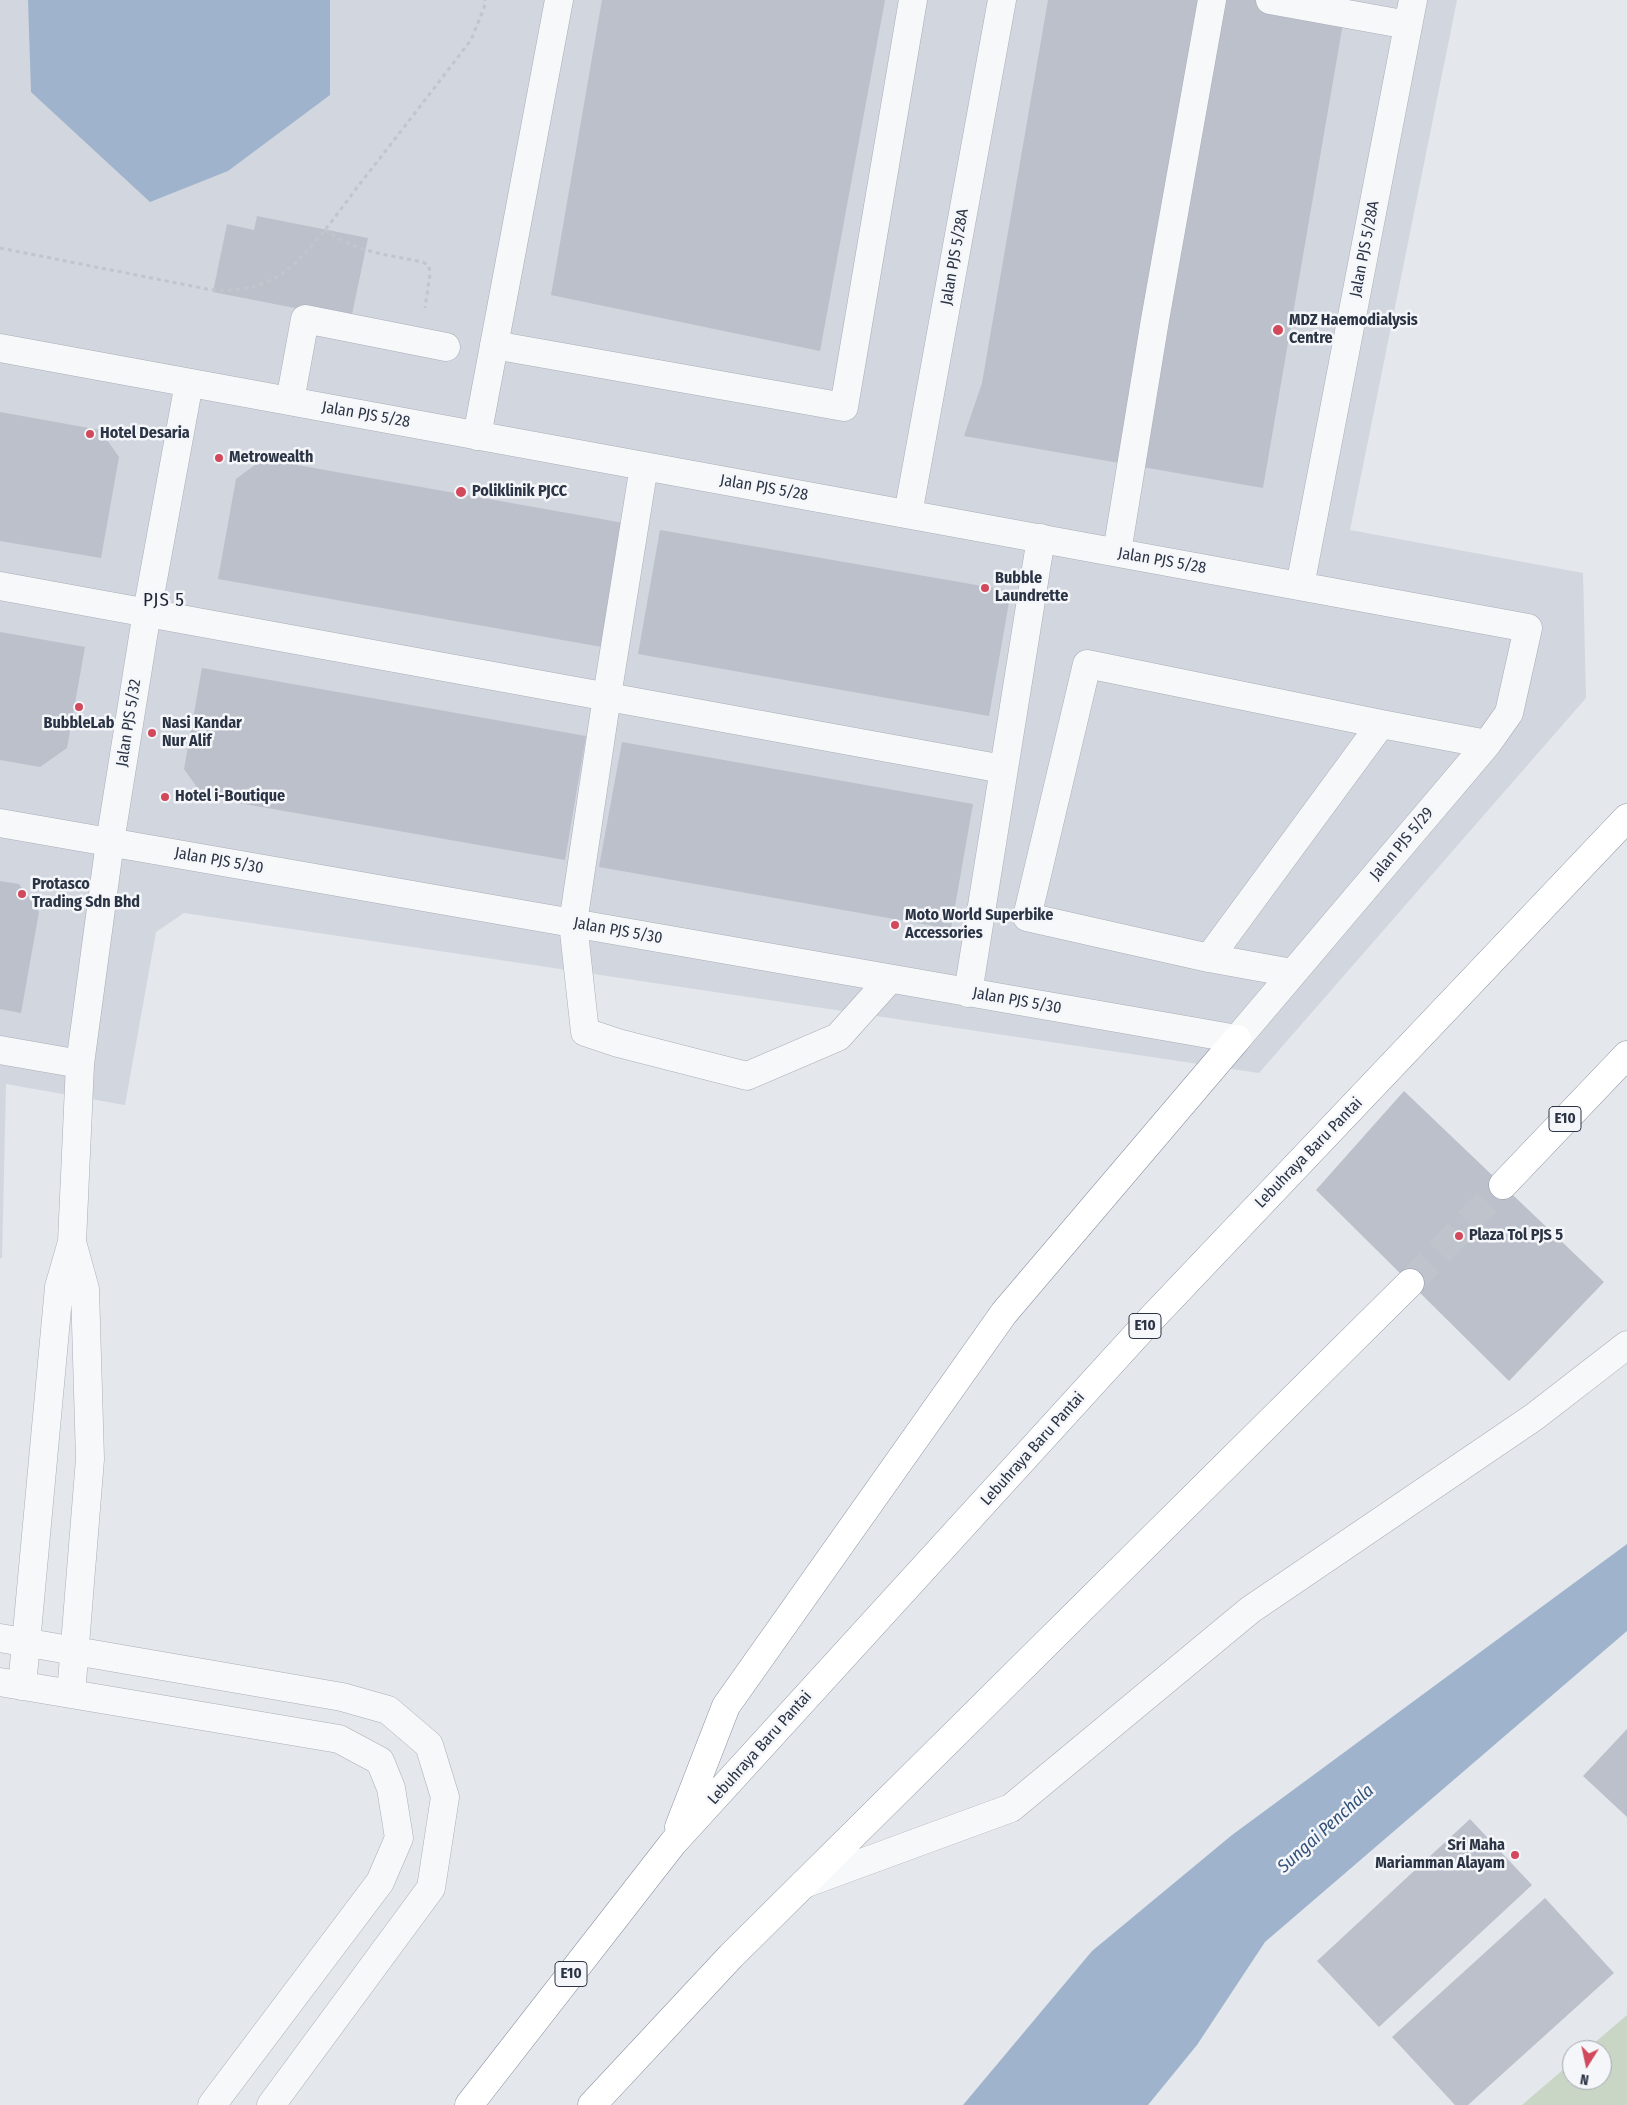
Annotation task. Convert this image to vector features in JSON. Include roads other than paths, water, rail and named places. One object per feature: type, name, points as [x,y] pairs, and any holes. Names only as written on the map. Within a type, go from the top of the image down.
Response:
[{"type":"highway","name":"Lebuhraya Baru Pantai","points":[[469,2105],[673,1843],[1151,1319],[1627,818]]},
{"type":"highway","points":[[673,1843],[726,1706],[1004,1313],[1236,1039]]},
{"type":"highway","name":"E10","points":[[1503,1185],[1627,1055]]},
{"type":"highway","points":[[592,2105],[731,1956],[1410,1283]]},
{"type":"street","points":[[477,436],[559,0]]},
{"type":"street","points":[[494,345],[844,407],[913,0]]},
{"type":"street","name":"Jalan PJS 5/28A","points":[[908,514],[1002,0]]},
{"type":"street","points":[[1117,552],[1155,320],[1212,0]]},
{"type":"street","points":[[1270,0],[1410,13]]},
{"type":"street","name":"Jalan PJS 5/28A","points":[[1300,586],[1410,13]]},
{"type":"street","points":[[290,401],[305,319],[446,346]]},
{"type":"street","name":"Jalan PJS 5/28","points":[[0,348],[1528,628]]},
{"type":"street","name":"Jalan PJS 5/32","points":[[72,1242],[80,1064],[110,842],[147,612],[189,383]]},
{"type":"street","points":[[644,466],[607,696],[574,923],[585,1032],[618,1043],[747,1076],[838,1037],[890,979]]},
{"type":"street","points":[[968,992],[1041,538]]},
{"type":"street","points":[[0,586],[1003,768]]},
{"type":"street","name":"Jalan PJS 5/29","points":[[1236,1039],[1487,744],[1509,713],[1528,628]]},
{"type":"street","points":[[1292,973],[1209,958],[1027,917],[1087,664],[1487,744]]},
{"type":"street","points":[[1209,958],[1381,724]]},
{"type":"street","name":"Jalan PJS 5/30","points":[[0,822],[1236,1039]]},
{"type":"street","points":[[0,1050],[80,1064]]},
{"type":"street","points":[[72,1242],[59,1287],[13,1640],[11,1684],[339,1739],[380,1761],[391,1788],[399,1838],[380,1882],[212,2105]]},
{"type":"street","points":[[71,1694],[76,1651],[90,1459],[85,1289],[72,1242]]},
{"type":"street","points":[[804,1884],[1011,1808],[1250,1610],[1534,1417],[1627,1346]]},
{"type":"street","points":[[13,1640],[342,1697],[388,1710],[428,1745],[446,1797],[431,1888],[271,2105]]},
{"type":"water","points":[[28,0],[330,0],[330,95],[228,171],[150,202],[31,92]]},
{"type":"water","name":"Sungai Penchala","points":[[1627,1544],[1627,1631],[1265,1942],[1197,2045],[1148,2105],[963,2105],[1092,1951],[1232,1835]]},
{"type":"tunnel","points":[[1410,1283],[1503,1185]]},
{"type":"place","name":"MDZ Haemodialysis Centre","points":[[1278,330]]},
{"type":"place","name":"Hotel Desaria","points":[[90,434]]},
{"type":"place","name":"Metrowealth","points":[[219,458]]},
{"type":"place","name":"Poliklinik PJCC","points":[[461,492]]},
{"type":"place","name":"Bubble Laundrette","points":[[985,588]]},
{"type":"place","name":"BubbleLab","points":[[79,707]]},
{"type":"place","name":"Nasi Kandar Nur Alif","points":[[152,733]]},
{"type":"place","name":"Hotel i-Boutique","points":[[165,797]]},
{"type":"place","name":"Protasco Trading Sdn Bhd","points":[[22,894]]},
{"type":"place","name":"Moto World Superbike Accessories","points":[[895,925]]},
{"type":"place","name":"Plaza Tol PJS 5","points":[[1459,1236]]},
{"type":"place","name":"Sri Maha Mariamman Alayam","points":[[1515,1855]]},
{"type":"district","name":"PJS 5","points":[[164,601]]}]
